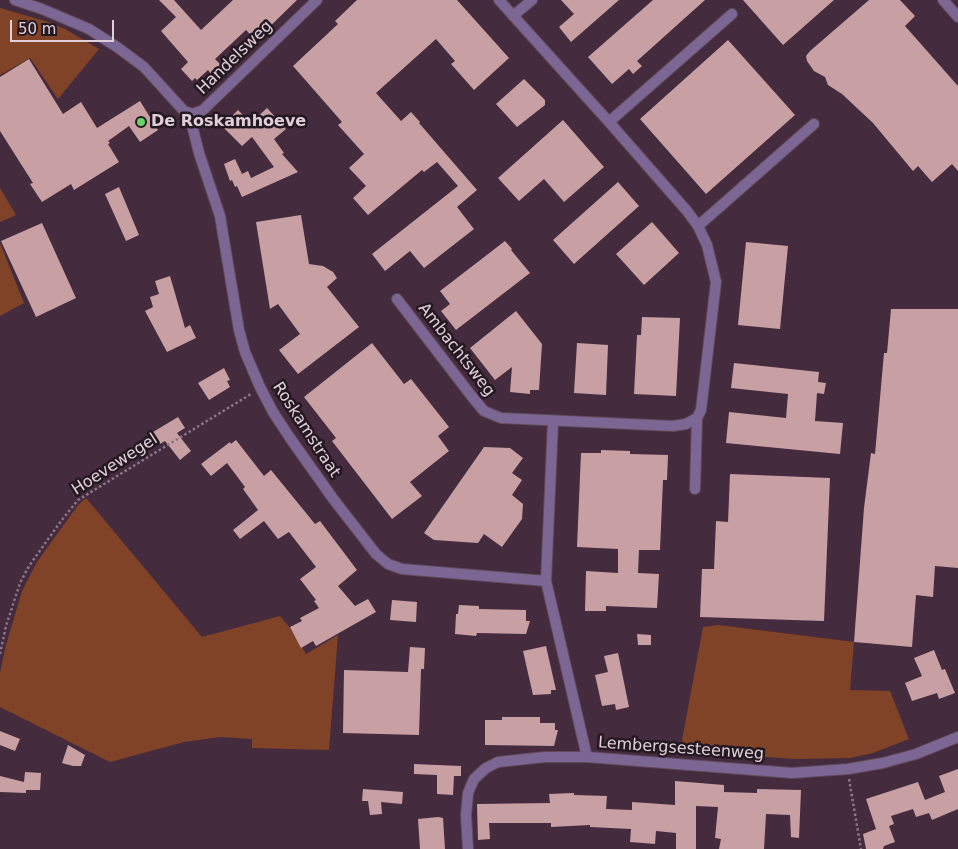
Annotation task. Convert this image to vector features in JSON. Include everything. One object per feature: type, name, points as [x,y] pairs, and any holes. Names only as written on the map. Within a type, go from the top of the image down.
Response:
[{"type":"street","points":[[15,0],[42,8],[89,29],[144,67],[184,111],[193,114]]},
{"type":"street","name":"Handelsweg","points":[[193,114],[203,110],[317,0]]},
{"type":"street","points":[[499,0],[687,211],[708,245],[716,282],[704,396],[697,418],[695,489]]},
{"type":"street","points":[[514,16],[532,0]]},
{"type":"street","points":[[944,0],[958,17]]},
{"type":"street","points":[[609,122],[732,14]]},
{"type":"street","name":"Roskamstraat","points":[[193,114],[192,125],[199,153],[220,216],[239,330],[246,352],[260,388],[290,438],[334,500],[376,554],[388,564],[402,569],[546,581]]},
{"type":"street","points":[[698,226],[814,124]]},
{"type":"street","name":"Ambachtsweg","points":[[397,299],[484,411],[501,418],[673,426],[686,424],[697,418]]},
{"type":"street","points":[[554,421],[546,581],[587,757]]},
{"type":"street","name":"Lembergsesteenweg","points":[[468,849],[466,815],[468,793],[474,779],[486,768],[498,762],[545,757],[587,757],[792,773],[848,769],[883,764],[916,754],[958,736]]},
{"type":"path","name":"Hoevewegel","points":[[0,654],[10,611],[20,583],[29,566],[78,500],[260,388]]},
{"type":"path","points":[[848,769],[849,786],[861,849]]},
{"type":"shaded area","points":[[0,8],[65,29],[99,49],[58,99],[30,58],[0,75]]},
{"type":"shaded area","points":[[0,188],[16,215],[0,222]]},
{"type":"shaded area","points":[[0,243],[24,303],[0,316]]},
{"type":"shaded area","points":[[86,498],[202,637],[280,616],[306,654],[338,635],[329,750],[252,748],[252,739],[220,737],[184,742],[110,762],[0,707],[0,673],[22,591],[37,562],[78,505]]},
{"type":"shaded area","points":[[719,625],[854,642],[850,690],[890,691],[909,739],[873,753],[850,758],[795,759],[680,751],[703,627]]},
{"type":"building","points":[[159,0],[174,0],[201,30],[233,0],[297,0],[256,40],[246,30],[215,59],[225,69],[215,79],[208,70],[197,80],[195,78],[192,81],[181,69],[188,62],[161,31],[176,17]]},
{"type":"building","points":[[357,0],[457,0],[509,58],[474,90],[451,64],[455,61],[436,39],[376,93],[401,121],[411,112],[477,190],[457,207],[474,229],[424,268],[410,251],[385,271],[372,254],[458,186],[437,162],[424,172],[422,170],[368,215],[353,198],[366,186],[349,168],[364,154],[338,125],[342,122],[293,66],[338,24],[335,21]]},
{"type":"building","points":[[561,0],[619,0],[571,42],[559,27],[574,14]]},
{"type":"building","points":[[653,0],[705,0],[637,61],[642,66],[633,74],[629,69],[612,84],[588,57]]},
{"type":"building","points":[[743,0],[834,0],[783,45]]},
{"type":"building","points":[[869,0],[900,0],[915,16],[905,26],[958,86],[958,171],[952,164],[932,182],[918,166],[913,171],[873,123],[842,94],[828,85],[825,77],[814,71],[807,61],[806,56],[810,51]]},
{"type":"building","points":[[728,40],[795,115],[706,194],[640,119]]},
{"type":"building","points":[[29,59],[63,114],[81,102],[97,128],[140,101],[158,130],[140,142],[129,126],[108,141],[119,162],[74,190],[71,184],[42,202],[30,184],[33,183],[0,131],[0,77]]},
{"type":"building","points":[[524,79],[545,100],[545,105],[517,127],[496,104]]},
{"type":"building","points":[[267,108],[286,129],[274,139],[284,153],[282,154],[298,172],[242,197],[237,186],[235,187],[232,180],[230,181],[224,164],[235,159],[242,174],[248,171],[251,178],[274,167],[252,137],[242,146],[222,126],[238,110],[251,123]]},
{"type":"building","points":[[563,120],[604,167],[564,202],[544,179],[519,201],[498,178]]},
{"type":"building","points":[[618,182],[639,206],[574,264],[553,240]]},
{"type":"building","points":[[119,187],[139,235],[126,241],[105,194]]},
{"type":"building","points":[[301,215],[309,264],[323,266],[333,272],[337,278],[327,287],[359,327],[298,374],[279,350],[300,334],[278,304],[270,309],[256,222]]},
{"type":"building","points":[[652,222],[679,253],[644,285],[616,254]]},
{"type":"building","points":[[42,223],[76,298],[36,317],[1,241]]},
{"type":"building","points":[[505,241],[530,273],[456,330],[441,311],[450,304],[440,291]]},
{"type":"building","points":[[746,242],[788,246],[780,329],[738,325]]},
{"type":"building","points":[[170,276],[185,328],[190,325],[196,338],[167,352],[145,311],[153,307],[150,297],[159,294],[155,281]]},
{"type":"building","points":[[891,309],[958,309],[958,568],[935,566],[933,597],[916,595],[912,647],[854,642],[864,508],[871,453],[875,454],[884,353],[887,353]]},
{"type":"building","points":[[516,311],[542,344],[539,390],[530,390],[530,394],[510,392],[512,367],[495,380],[470,348]]},
{"type":"building","points":[[642,317],[680,318],[676,396],[634,394],[637,335],[641,335]]},
{"type":"building","points":[[372,343],[404,384],[411,379],[449,427],[438,436],[449,451],[410,482],[422,496],[392,519],[332,441],[336,438],[304,397]]},
{"type":"building","points":[[577,343],[608,345],[606,395],[574,393]]},
{"type":"building","points":[[734,363],[819,372],[818,382],[826,383],[824,394],[817,393],[815,421],[843,423],[840,454],[726,443],[729,412],[786,418],[788,394],[731,388]]},
{"type":"building","points":[[224,368],[230,380],[227,381],[230,387],[209,400],[198,383]]},
{"type":"building","points":[[178,417],[185,428],[177,433],[191,451],[180,460],[165,441],[160,444],[153,432]]},
{"type":"building","points":[[236,440],[264,476],[271,470],[315,524],[320,521],[357,570],[338,586],[355,606],[368,599],[376,612],[316,646],[313,641],[301,648],[290,627],[302,621],[300,618],[319,608],[314,601],[316,600],[300,579],[316,567],[289,532],[278,539],[264,521],[240,539],[233,530],[258,510],[243,489],[245,487],[227,463],[211,476],[201,464],[230,442],[231,444]]},
{"type":"building","points":[[484,447],[510,448],[523,458],[512,473],[522,480],[512,495],[523,504],[522,519],[502,547],[484,534],[478,543],[434,540],[424,533]]},
{"type":"building","points":[[601,450],[630,451],[630,454],[668,455],[667,480],[663,480],[660,550],[639,550],[638,573],[659,574],[657,608],[606,606],[606,611],[585,611],[586,571],[618,573],[618,549],[577,547],[581,453],[601,453]]},
{"type":"building","points":[[730,474],[830,478],[824,621],[700,617],[702,569],[714,569],[716,521],[728,522]]},
{"type":"building","points":[[392,600],[417,602],[416,622],[390,620]]},
{"type":"building","points":[[459,605],[479,606],[479,609],[526,610],[526,621],[530,621],[526,634],[477,633],[476,636],[455,634],[456,614],[458,614]]},
{"type":"building","points":[[637,634],[651,635],[651,645],[638,645]]},
{"type":"building","points":[[546,646],[556,690],[551,690],[551,694],[533,695],[523,651]]},
{"type":"building","points":[[410,647],[425,648],[424,669],[421,669],[419,735],[343,733],[344,670],[408,672]]},
{"type":"building","points":[[934,650],[942,670],[945,669],[955,693],[939,699],[937,693],[912,701],[905,683],[922,676],[914,658]]},
{"type":"building","points":[[618,653],[629,707],[616,710],[615,704],[602,706],[595,675],[608,672],[604,656]]},
{"type":"building","points":[[502,717],[540,717],[540,723],[555,723],[555,730],[558,730],[554,746],[485,745],[485,720],[502,720]]},
{"type":"building","points":[[0,731],[20,739],[15,751],[0,745]]},
{"type":"building","points":[[68,745],[85,755],[81,766],[62,763]]},
{"type":"building","points":[[414,764],[461,766],[461,776],[454,776],[453,795],[437,794],[437,775],[414,774]]},
{"type":"building","points":[[958,769],[958,809],[932,820],[929,813],[916,817],[913,809],[891,816],[894,824],[889,826],[895,842],[884,846],[883,849],[866,849],[863,834],[876,829],[866,799],[918,782],[925,800],[945,792],[939,776]]},
{"type":"building","points":[[25,772],[41,773],[40,790],[26,790],[26,793],[0,792],[0,776],[24,782]]},
{"type":"building","points":[[675,781],[724,785],[724,792],[757,793],[757,789],[801,790],[799,838],[791,837],[790,815],[766,814],[764,849],[719,849],[721,839],[715,838],[718,807],[696,806],[696,849],[676,849],[676,833],[656,831],[655,844],[630,842],[631,829],[590,827],[590,825],[551,827],[551,823],[489,823],[490,839],[478,840],[477,804],[550,803],[549,794],[574,793],[574,795],[607,796],[606,809],[632,810],[632,802],[675,805]]},
{"type":"building","points":[[363,789],[403,792],[402,804],[381,802],[382,814],[370,815],[368,801],[362,801]]},
{"type":"building","points":[[443,818],[445,849],[420,849],[418,819]]},
{"type":"place","name":"De Roskamhoeve","points":[[141,122]]}]
